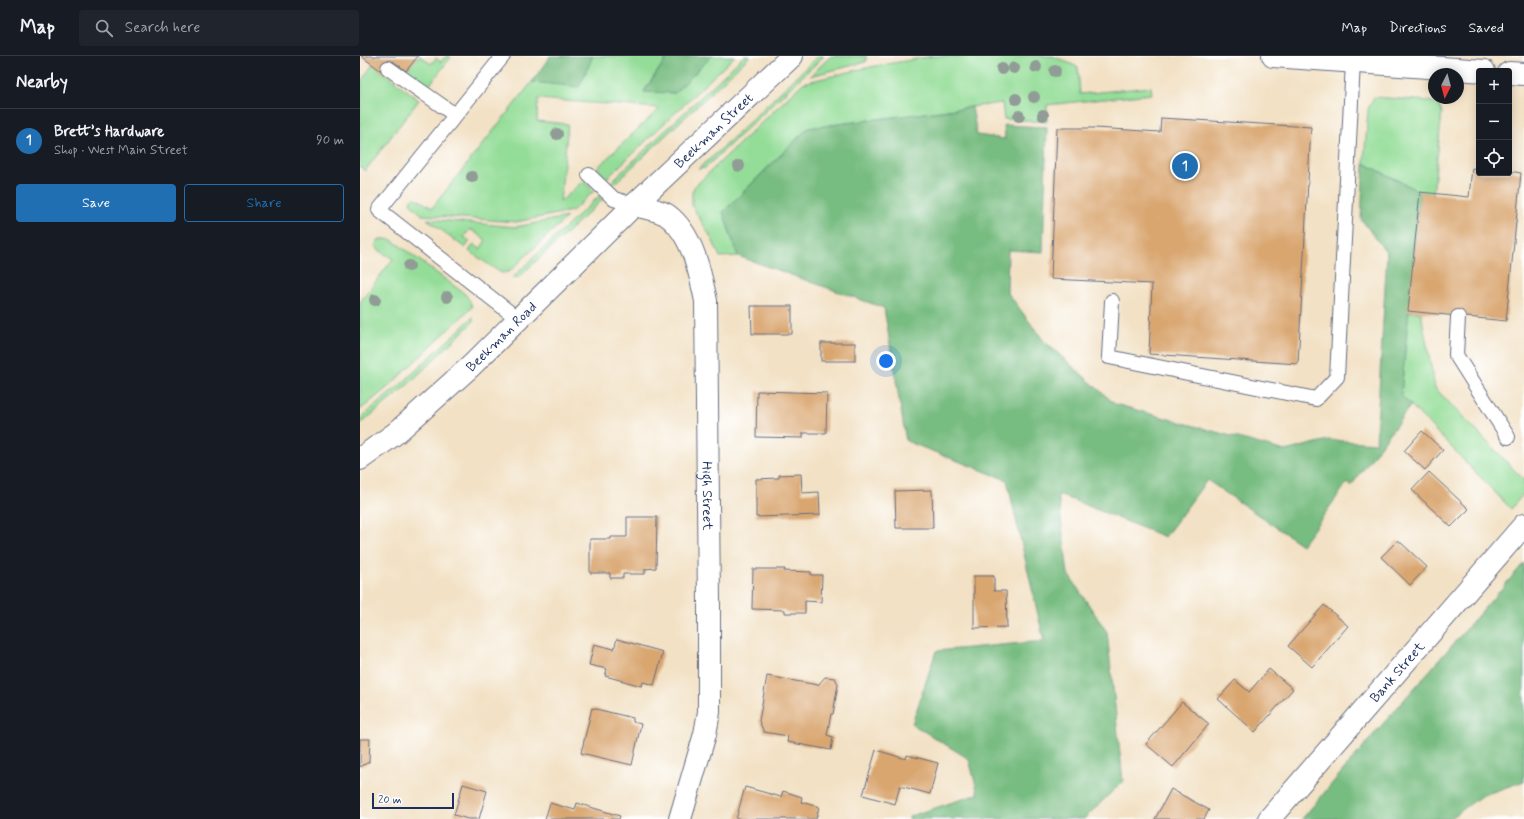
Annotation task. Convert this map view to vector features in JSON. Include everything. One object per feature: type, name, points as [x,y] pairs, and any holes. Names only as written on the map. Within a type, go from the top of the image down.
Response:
[{"type":"street","name":"Beekman Street","points":[[634,205],[792,56]]},
{"type":"street","points":[[1273,56],[1476,70]]},
{"type":"street","points":[[1512,73],[1524,74]]},
{"type":"street","name":"Beekman Road","points":[[360,459],[396,434],[471,366],[634,205]]},
{"type":"street","name":"High Street","points":[[634,205],[666,214],[674,222],[689,242],[700,269],[706,301],[709,712],[705,734],[680,819]]},
{"type":"street","name":"Bank Street","points":[[1268,819],[1524,524]]},
{"type":"lane","points":[[503,56],[379,210],[518,319]]},
{"type":"lane","points":[[1112,301],[1109,357],[1316,399],[1337,377],[1353,62]]},
{"type":"lane","points":[[388,68],[455,115]]},
{"type":"lane","points":[[589,175],[614,199],[634,205]]},
{"type":"lane","points":[[1458,317],[1456,355],[1508,437]]},
{"type":"green space","points":[[418,56],[431,64],[436,58],[441,62],[446,56],[451,57],[428,87],[406,71]]},
{"type":"green space","points":[[550,56],[593,56],[579,87],[532,82]]},
{"type":"green space","points":[[593,56],[668,56],[644,91],[675,93],[712,56],[735,56],[607,178],[597,168],[660,108],[538,99],[537,121],[568,124],[560,202],[583,181],[594,191],[572,211],[516,222],[422,215],[410,203],[411,199],[416,198],[432,208],[532,82],[579,86]]},
{"type":"green space","points":[[668,56],[712,56],[675,93],[644,92]]},
{"type":"green space","points":[[744,56],[750,56],[613,185],[611,182]]},
{"type":"green space","points":[[818,56],[824,56],[705,168],[698,169],[721,149]]},
{"type":"green space","points":[[831,56],[866,56],[866,62],[810,76]]},
{"type":"green space","points":[[933,56],[1053,56],[1078,67],[1080,94],[1151,87],[1152,94],[1047,105],[1047,122],[1004,119],[1002,103],[808,128],[723,212],[738,256],[720,257],[712,239],[692,206],[692,192],[694,187],[803,83],[870,67]]},
{"type":"green space","points":[[373,64],[419,100],[365,171],[360,167],[362,80]]},
{"type":"green space","points":[[1374,97],[1428,101],[1428,104],[1436,104],[1439,106],[1442,112],[1433,194],[1420,192],[1364,163],[1368,109]]},
{"type":"green space","points":[[972,107],[977,135],[1005,139],[1004,125],[1047,127],[1043,252],[1008,250],[1007,292],[1044,341],[1115,404],[1285,451],[1328,440],[1376,443],[1387,253],[1361,219],[1364,163],[1420,192],[1401,395],[1411,405],[1351,486],[1347,483],[1302,545],[1207,480],[1165,537],[1058,494],[1068,574],[1107,632],[1123,781],[1084,819],[909,819],[910,816],[978,794],[969,759],[912,724],[936,651],[1044,641],[1007,480],[906,441],[884,308],[738,256],[723,212],[808,128]]},
{"type":"green space","points":[[599,196],[602,200],[519,277],[514,279],[512,278]]},
{"type":"green space","points":[[567,217],[511,270],[501,273],[469,251],[474,244],[480,249],[486,240],[470,229],[464,237],[470,241],[465,248],[427,219],[516,227]]},
{"type":"green space","points":[[378,240],[392,240],[465,294],[472,307],[387,388],[360,410],[360,302],[393,259],[377,249],[375,245]]},
{"type":"green space","points":[[1408,311],[1421,313],[1435,388],[1524,480],[1524,493],[1511,509],[1401,395]]},
{"type":"green space","points":[[473,317],[473,322],[401,391],[360,424],[360,418],[398,387]]},
{"type":"green space","points":[[1524,563],[1524,781],[1481,796],[1450,819],[1302,819],[1374,734]]},
{"type":"building","points":[[361,56],[418,56],[406,71],[393,61],[384,73]]},
{"type":"building","points":[[1161,118],[1311,127],[1298,364],[1149,354],[1152,284],[1051,279],[1057,128],[1095,128],[1160,132]]},
{"type":"building","points":[[1472,168],[1476,169],[1476,176],[1512,176],[1512,172],[1521,173],[1506,321],[1408,311],[1420,192],[1469,197]]},
{"type":"building","points":[[751,306],[792,306],[792,334],[752,334]]},
{"type":"building","points":[[821,343],[855,343],[855,361],[821,361]]},
{"type":"building","points":[[757,391],[827,393],[826,433],[803,433],[803,438],[756,437]]},
{"type":"building","points":[[1422,431],[1443,450],[1425,470],[1404,451]]},
{"type":"building","points":[[1429,472],[1469,509],[1451,527],[1412,490]]},
{"type":"building","points":[[801,474],[802,493],[819,492],[820,515],[756,517],[756,479],[779,478],[779,475]]},
{"type":"building","points":[[932,490],[933,528],[896,528],[895,491]]},
{"type":"building","points":[[627,517],[657,517],[656,568],[645,569],[645,574],[623,574],[623,578],[610,578],[610,573],[590,573],[590,539],[627,537]]},
{"type":"building","points":[[1398,540],[1427,567],[1410,585],[1381,557]]},
{"type":"building","points":[[753,569],[785,569],[784,571],[811,572],[811,575],[822,575],[821,602],[805,601],[805,613],[785,613],[785,610],[752,609]]},
{"type":"building","points":[[974,576],[994,576],[994,591],[1006,591],[1007,627],[974,628]]},
{"type":"building","points":[[1324,605],[1348,626],[1312,667],[1288,646]]},
{"type":"building","points":[[617,639],[663,652],[654,685],[643,682],[642,686],[605,676],[607,669],[589,665],[594,644],[614,649]]},
{"type":"building","points":[[1269,669],[1293,689],[1255,732],[1218,699],[1235,680],[1249,692]]},
{"type":"building","points":[[767,676],[818,685],[825,677],[835,678],[838,684],[833,714],[831,714],[827,735],[833,737],[831,750],[787,742],[788,736],[764,732],[759,721]]},
{"type":"building","points":[[1182,702],[1209,724],[1173,767],[1146,744]]},
{"type":"building","points":[[592,708],[633,718],[633,722],[641,724],[632,765],[581,753]]},
{"type":"building","points":[[360,739],[370,739],[369,762],[360,767]]},
{"type":"building","points":[[876,750],[906,759],[907,755],[938,763],[930,794],[900,786],[895,804],[863,795]]},
{"type":"building","points":[[463,784],[487,791],[479,819],[468,819],[454,815]]},
{"type":"building","points":[[745,787],[781,797],[783,791],[802,797],[801,802],[819,807],[816,819],[736,819]]},
{"type":"building","points":[[1171,789],[1209,810],[1204,819],[1155,819]]},
{"type":"building","points":[[550,803],[575,810],[577,803],[620,816],[619,819],[545,819]]},
{"type":"place","name":"Brett’s Hardware","points":[[1185,166]]}]
